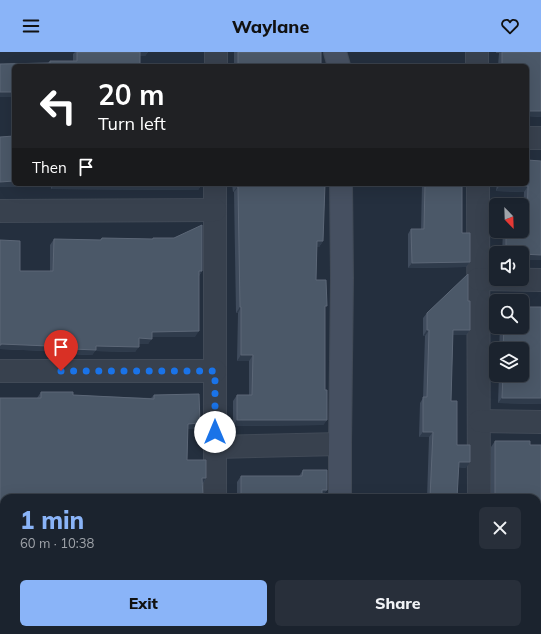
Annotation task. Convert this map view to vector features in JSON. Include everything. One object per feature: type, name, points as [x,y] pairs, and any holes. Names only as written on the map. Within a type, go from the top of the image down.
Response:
[{"type":"street","points":[[216,52],[216,64]]},
{"type":"street","points":[[335,52],[338,64]]},
{"type":"street","points":[[477,52],[477,64]]},
{"type":"street","points":[[529,138],[541,138]]},
{"type":"street","points":[[215,186],[215,494]]},
{"type":"street","points":[[340,494],[342,278],[341,186]]},
{"type":"street","points":[[478,186],[479,494]]},
{"type":"street","points":[[0,211],[215,210]]},
{"type":"street","points":[[478,279],[541,280]]},
{"type":"street","points":[[0,371],[215,371]]},
{"type":"street","points":[[480,421],[541,422]]},
{"type":"street","points":[[215,447],[340,444]]},
{"type":"building","points":[[77,52],[140,52],[140,64],[12,64],[12,92],[0,92],[0,64],[77,61]]},
{"type":"building","points":[[238,52],[321,52],[321,64],[238,64]]},
{"type":"building","points":[[502,52],[541,52],[541,111],[529,111],[529,64],[502,64]]},
{"type":"building","points":[[12,136],[12,181],[0,182],[0,137]]},
{"type":"building","points":[[529,160],[541,161],[541,255],[529,254],[529,246],[506,246],[506,238],[529,238],[529,198],[528,198]]},
{"type":"building","points":[[325,186],[323,241],[317,241],[316,280],[326,280],[327,306],[325,306],[325,390],[327,390],[327,420],[237,420],[237,395],[252,395],[253,355],[241,355],[237,187]]},
{"type":"building","points":[[425,186],[462,186],[462,233],[470,233],[470,262],[412,263],[411,229],[424,229]]},
{"type":"building","points":[[202,225],[202,271],[199,271],[199,331],[152,332],[152,339],[139,338],[139,347],[96,346],[96,350],[72,349],[72,347],[0,345],[0,240],[20,241],[20,271],[53,271],[54,239],[101,240],[102,238],[174,238]]},
{"type":"building","points":[[468,274],[470,330],[453,330],[451,401],[457,401],[457,445],[470,445],[470,462],[459,462],[457,494],[430,494],[433,432],[423,432],[423,397],[427,397],[429,330],[427,330],[427,313]]},
{"type":"building","points":[[529,307],[541,307],[541,398],[502,398],[503,382],[529,382],[529,342],[503,342],[504,334],[529,334]]},
{"type":"building","points":[[41,392],[73,392],[73,395],[154,399],[154,395],[199,394],[200,423],[188,424],[187,460],[206,460],[206,478],[202,478],[203,494],[0,494],[0,398],[41,398]]},
{"type":"building","points":[[495,441],[530,441],[530,445],[541,445],[541,494],[495,494]]},
{"type":"building","points":[[303,470],[327,470],[327,490],[322,490],[322,494],[241,494],[241,476],[302,476]]},
{"type":"route","points":[[61,371],[215,371],[215,432]]}]
